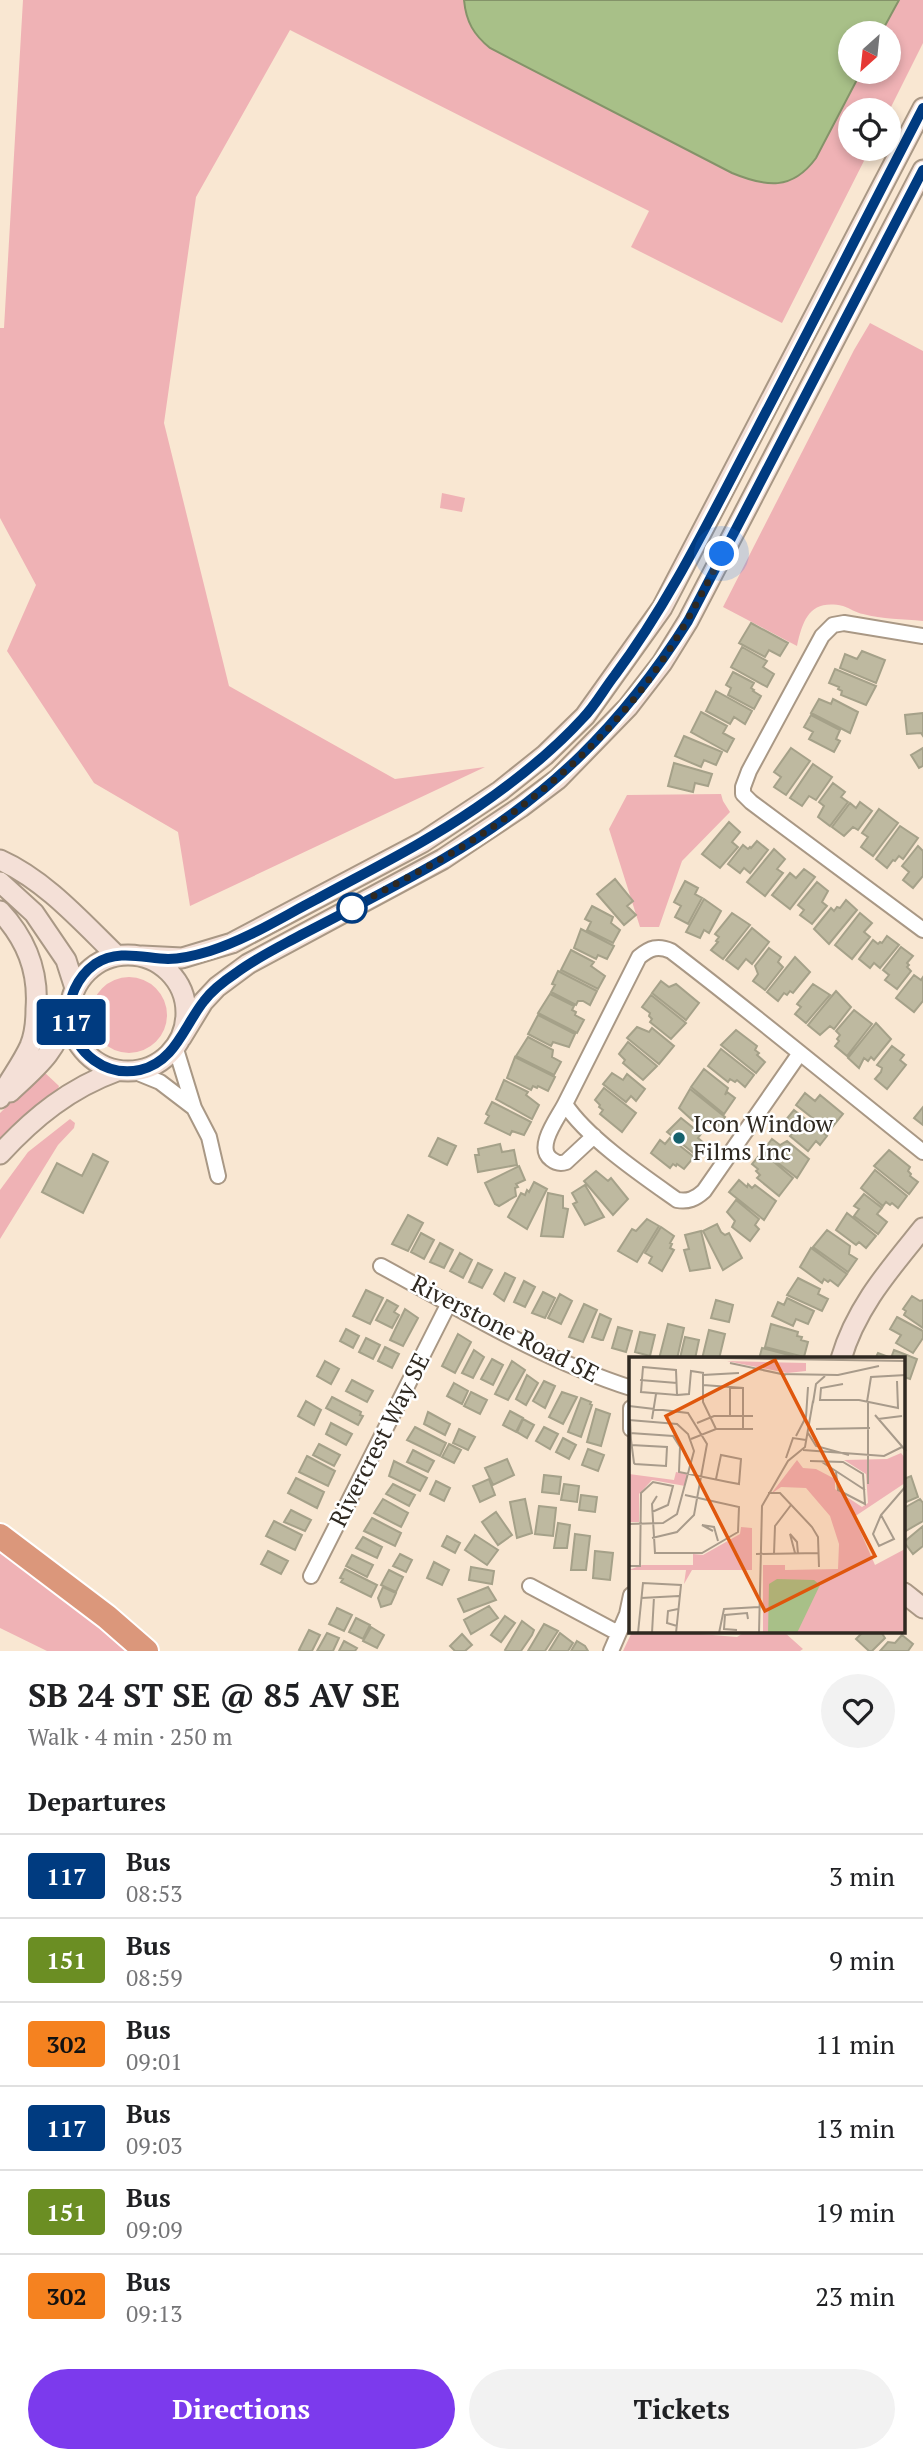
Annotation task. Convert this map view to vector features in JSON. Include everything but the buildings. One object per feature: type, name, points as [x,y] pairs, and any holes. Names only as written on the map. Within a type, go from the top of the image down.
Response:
[{"type":"highway","points":[[1,1538],[107,1617],[146,1651]]},
{"type":"main road","points":[[0,1099],[51,1052],[59,1040],[75,988],[100,961],[117,956],[182,958],[232,943],[423,842],[500,791],[545,755],[585,716],[662,608],[923,108]]},
{"type":"main road","points":[[0,1154],[29,1123],[82,1085],[159,1063],[178,1042],[203,1002],[217,987],[248,964],[443,859],[485,833],[558,779],[628,707],[662,663],[688,621],[923,170]]},
{"type":"main road","points":[[0,860],[14,866],[46,891],[117,956]]},
{"type":"main road","points":[[0,882],[34,913],[66,961],[75,988]]},
{"type":"main road","points":[[0,911],[11,922],[30,954],[36,974],[37,998],[33,1037],[0,1099]]},
{"type":"main road","points":[[142,956],[168,971],[181,990],[186,1009],[178,1042]]},
{"type":"main road","points":[[69,1010],[71,1029],[79,1046],[95,1062],[125,1071]]},
{"type":"main road","points":[[842,1357],[855,1321],[867,1300],[923,1228]]},
{"type":"main road","points":[[906,1595],[923,1608]]},
{"type":"street","points":[[923,636],[844,623],[829,628],[822,636],[749,771],[743,787],[743,794],[751,802],[923,930]]},
{"type":"street","points":[[594,1136],[566,1163],[557,1163],[547,1156],[544,1148],[639,957],[655,947],[671,951],[923,1152]]},
{"type":"street","points":[[178,1042],[194,1108],[208,1134],[218,1177]]},
{"type":"street","points":[[565,1104],[580,1124],[594,1136],[677,1200],[686,1201],[704,1191],[800,1053]]},
{"type":"street","points":[[125,1071],[160,1082],[194,1108]]},
{"type":"street","name":"Riverstone Road SE","points":[[381,1266],[592,1375],[629,1387]]},
{"type":"street","name":"Rivercrest Way SE","points":[[311,1576],[450,1303]]},
{"type":"street","points":[[530,1586],[618,1633]]},
{"type":"street","points":[[611,1651],[629,1604]]},
{"type":"shaded area","points":[[23,0],[923,0],[923,43],[896,98],[838,98],[838,161],[864,161],[782,323],[631,247],[649,211],[290,30],[196,197],[164,423],[229,686],[395,779],[485,767],[190,906],[178,832],[94,783],[7,651],[36,585],[0,518],[0,328],[4,328]]},
{"type":"shaded area","points":[[464,0],[899,0],[888,21],[838,21],[838,84],[855,84],[847,98],[838,98],[838,116],[816,158],[798,176],[778,183],[756,181],[732,173],[490,48],[479,38],[467,15]]},
{"type":"shaded area","points":[[870,323],[923,351],[923,621],[878,617],[843,606],[823,605],[816,608],[806,619],[797,646],[723,607]]},
{"type":"shaded area","points":[[442,493],[465,498],[462,512],[440,508]]},
{"type":"shaded area","points":[[721,794],[730,812],[682,861],[659,927],[640,927],[609,829],[627,795]]},
{"type":"shaded area","points":[[129,977],[143,980],[156,988],[164,1001],[167,1015],[164,1029],[156,1042],[143,1050],[129,1053],[115,1050],[102,1042],[94,1029],[91,1015],[94,1001],[102,988],[115,980]]},
{"type":"shaded area","points":[[43,1071],[59,1086],[58,1089],[0,1139],[0,1113]]},
{"type":"shaded area","points":[[70,1119],[75,1123],[74,1128],[58,1145],[0,1239],[0,1190],[28,1152]]},
{"type":"shaded area","points":[[0,1548],[140,1651],[47,1651],[0,1628]]},
{"type":"shaded area","points":[[632,1633],[688,1633],[737,1637],[743,1633],[785,1633],[803,1649],[800,1651],[623,1651]]},
{"type":"bus line","name":"117","points":[[923,108],[662,608],[585,716],[516,779],[455,822],[423,842],[253,933],[212,951],[182,958],[123,954],[100,961],[82,976],[75,988],[69,1010],[71,1029],[86,1054],[95,1062],[117,1070],[133,1071],[159,1063],[171,1053],[203,1002],[217,987],[248,964],[475,839],[558,779],[596,741],[628,707],[662,663],[688,621],[923,170]]},
{"type":"place","name":"Icon Window Films Inc","points":[[679,1138]]},
{"type":"route","points":[[352,908],[475,839],[558,779],[628,707],[662,663],[688,621],[722,554]]}]
